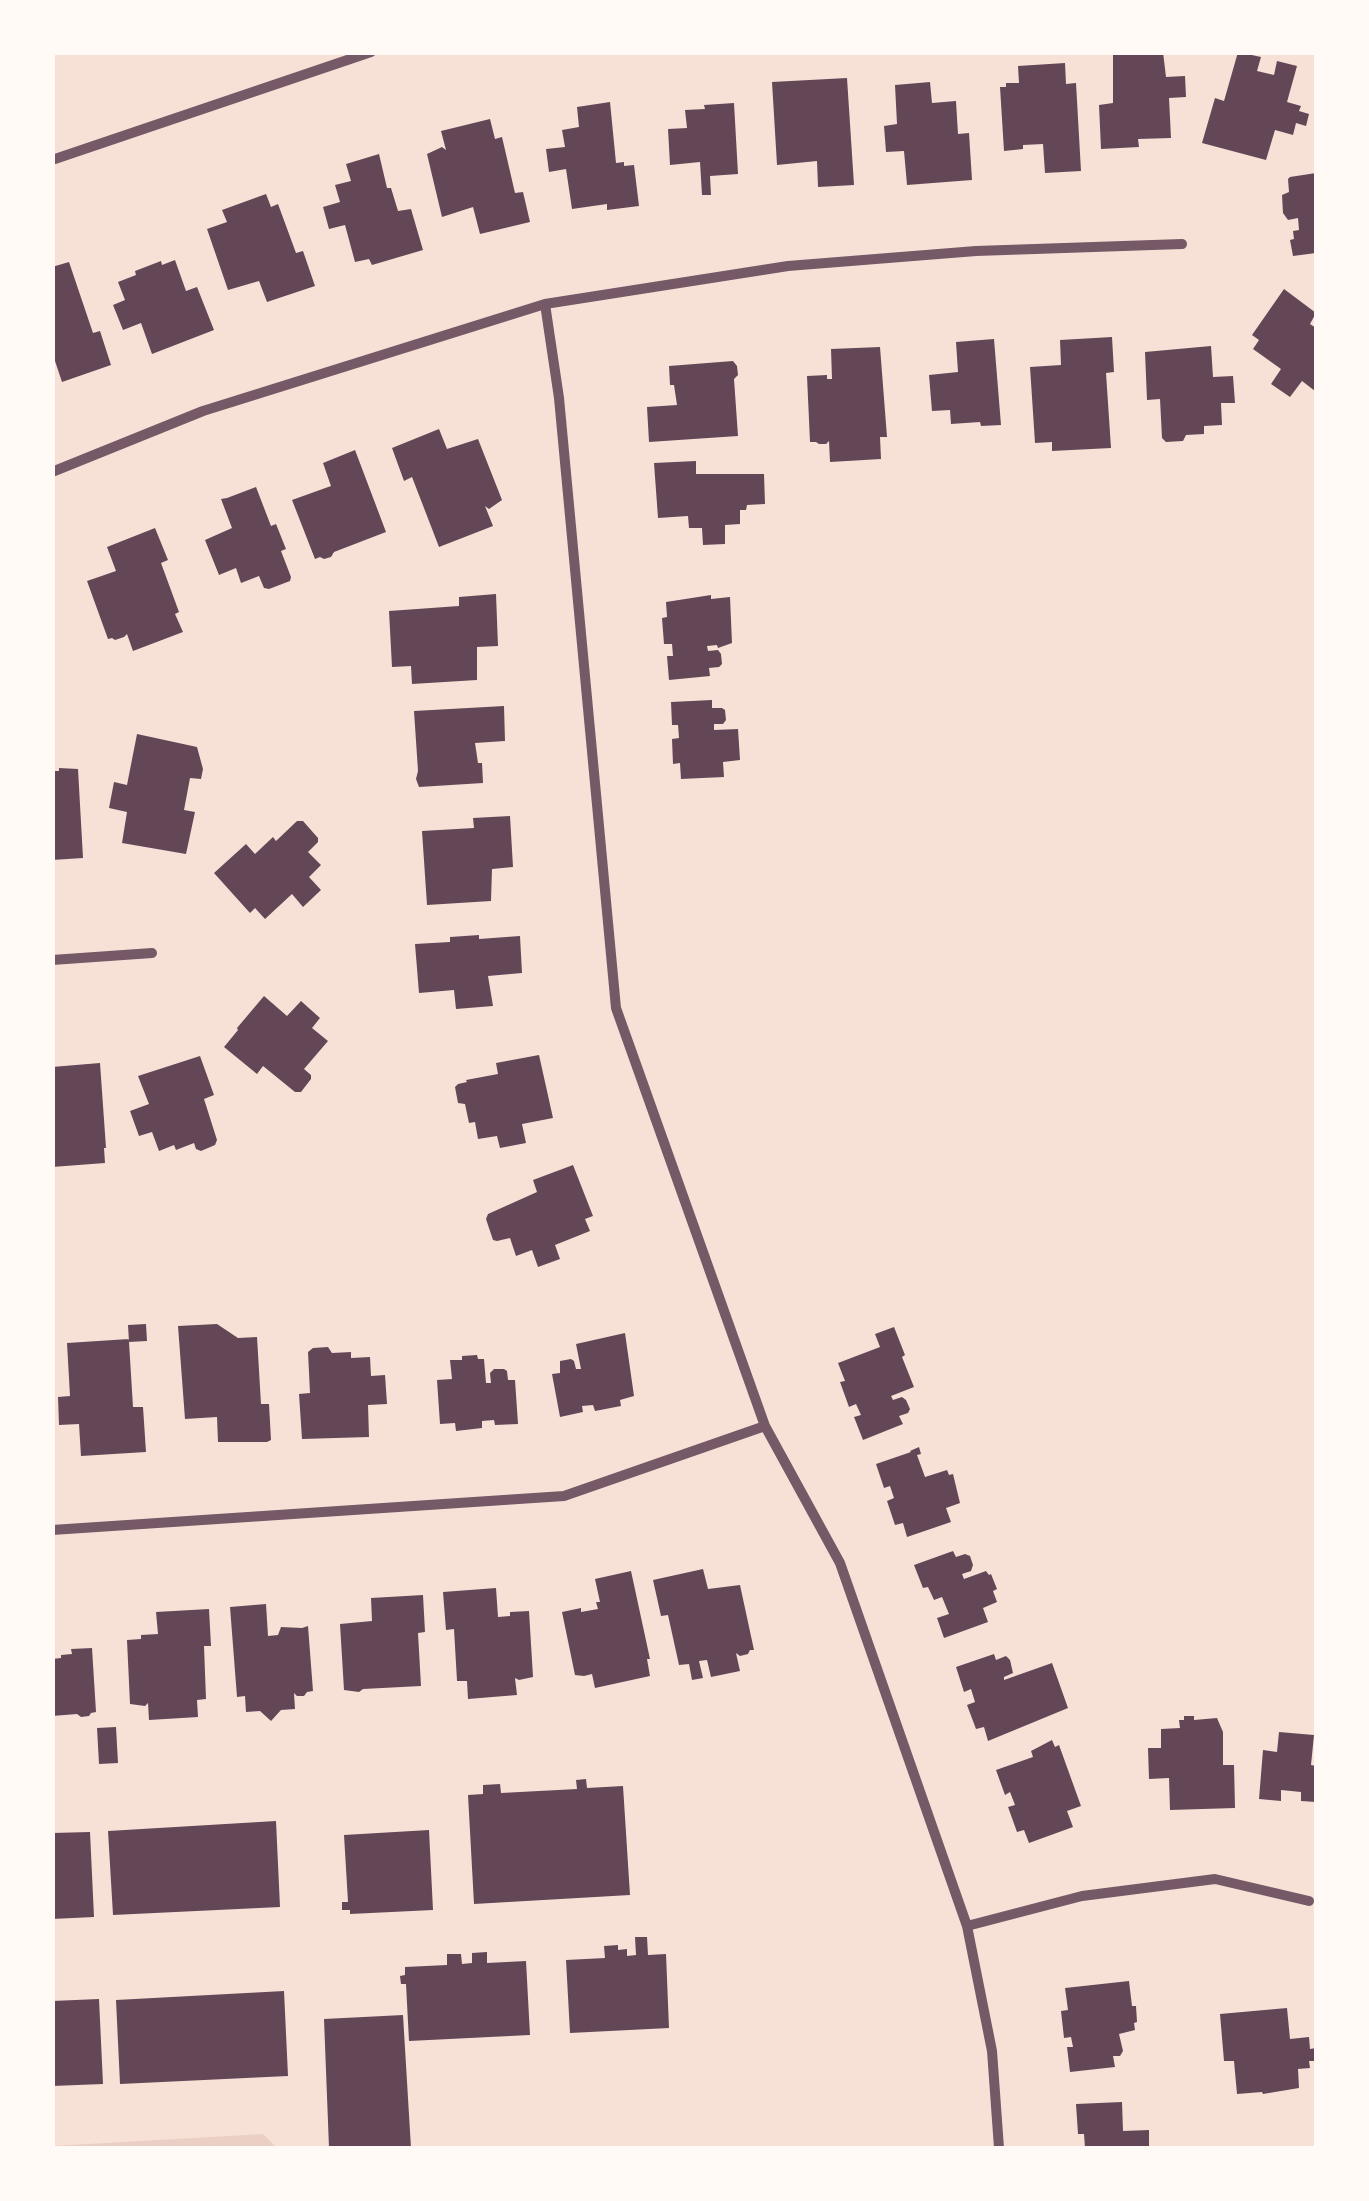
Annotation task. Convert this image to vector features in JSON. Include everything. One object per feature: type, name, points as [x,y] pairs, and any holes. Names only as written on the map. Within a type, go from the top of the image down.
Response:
[{"type":"street","points":[[52,160],[372,52]]},
{"type":"street","points":[[52,472],[203,410],[545,304],[788,266],[976,251],[1182,244]]},
{"type":"street","points":[[545,304],[561,418],[616,1008],[765,1426],[840,1562],[967,1926],[992,2051],[999,2148]]},
{"type":"street","points":[[52,960],[152,953]]},
{"type":"street","points":[[52,1530],[564,1496],[765,1426]]},
{"type":"street","points":[[967,1926],[1082,1896],[1215,1879],[1309,1901]]},
{"type":"shaded area","points":[[263,2134],[277,2148],[53,2148],[53,2146]]},
{"type":"building","points":[[1113,52],[1163,52],[1166,77],[1185,76],[1186,97],[1169,98],[1171,138],[1138,139],[1139,147],[1101,149],[1099,105],[1113,103]]},
{"type":"building","points":[[1238,52],[1261,57],[1257,71],[1274,75],[1277,61],[1297,66],[1287,102],[1301,106],[1299,111],[1309,114],[1306,126],[1296,123],[1293,135],[1275,130],[1266,160],[1202,143],[1215,98],[1224,101]]},
{"type":"building","points":[[1065,63],[1066,84],[1076,83],[1081,171],[1045,173],[1043,144],[1004,151],[1000,87],[1019,83],[1018,66]]},
{"type":"building","points":[[847,78],[854,185],[818,187],[817,161],[777,165],[772,82]]},
{"type":"building","points":[[930,82],[932,103],[956,101],[958,134],[969,133],[972,180],[907,185],[904,151],[886,152],[884,126],[897,124],[895,85]]},
{"type":"building","points":[[610,102],[616,163],[634,165],[639,206],[607,210],[607,204],[572,209],[566,169],[549,172],[546,149],[565,147],[562,130],[579,127],[577,107]]},
{"type":"building","points":[[734,103],[738,174],[710,176],[711,195],[702,195],[700,162],[670,165],[668,129],[687,128],[685,110]]},
{"type":"building","points":[[490,119],[495,139],[502,137],[515,193],[523,192],[530,222],[480,234],[473,207],[442,217],[427,154],[442,147],[446,150],[441,131]]},
{"type":"building","points":[[379,154],[387,188],[391,188],[398,211],[411,209],[423,250],[372,265],[369,259],[355,262],[345,225],[329,229],[323,207],[340,202],[335,185],[351,181],[346,164]]},
{"type":"building","points":[[1316,173],[1316,253],[1293,256],[1290,240],[1294,239],[1293,231],[1299,230],[1298,218],[1288,220],[1283,213],[1282,195],[1289,192],[1290,177]]},
{"type":"building","points":[[266,194],[271,207],[278,204],[296,253],[303,251],[315,286],[267,302],[259,281],[228,290],[207,229],[227,222],[222,210]]},
{"type":"building","points":[[175,260],[186,291],[197,287],[214,330],[152,354],[141,323],[123,330],[113,305],[125,300],[118,282],[136,275],[135,271]]},
{"type":"building","points":[[69,262],[93,333],[100,331],[111,365],[62,382],[52,361],[52,267]]},
{"type":"building","points":[[1284,289],[1316,313],[1310,324],[1316,328],[1316,389],[1302,381],[1290,397],[1271,384],[1281,369],[1253,349],[1259,340],[1252,335]]},
{"type":"building","points":[[1112,337],[1114,372],[1106,373],[1111,448],[1052,451],[1052,442],[1035,443],[1030,367],[1061,365],[1060,340]]},
{"type":"building","points":[[994,339],[1001,425],[951,424],[950,410],[932,411],[929,375],[958,372],[956,342]]},
{"type":"building","points":[[1211,346],[1213,377],[1233,376],[1235,403],[1221,403],[1222,425],[1204,426],[1204,434],[1166,442],[1162,438],[1160,399],[1147,400],[1145,352]]},
{"type":"building","points":[[880,347],[887,437],[880,437],[881,459],[830,462],[829,441],[810,442],[807,376],[827,375],[827,379],[832,379],[831,349]]},
{"type":"building","points":[[733,361],[738,375],[734,379],[738,436],[649,442],[647,407],[677,405],[669,366]]},
{"type":"building","points":[[439,429],[447,449],[478,439],[502,500],[489,509],[485,506],[493,526],[439,547],[412,477],[404,481],[392,448]]},
{"type":"building","points":[[355,450],[386,532],[334,552],[331,557],[315,559],[292,500],[331,486],[323,463]]},
{"type":"building","points":[[696,461],[696,474],[764,474],[765,504],[747,505],[746,510],[740,510],[740,524],[725,525],[725,544],[703,545],[702,528],[689,528],[688,516],[658,518],[654,463]]},
{"type":"building","points":[[256,487],[271,526],[276,524],[286,549],[281,551],[291,577],[290,581],[269,589],[264,588],[259,576],[241,583],[236,568],[219,575],[205,540],[232,528],[221,499]]},
{"type":"building","points":[[155,528],[168,560],[161,563],[183,632],[133,651],[127,634],[108,639],[87,581],[116,571],[107,547]]},
{"type":"building","points":[[496,594],[498,646],[477,647],[477,680],[412,684],[411,666],[392,667],[389,611],[459,606],[459,597]]},
{"type":"building","points":[[711,595],[711,599],[730,597],[732,643],[718,648],[707,646],[708,651],[718,650],[722,664],[709,668],[710,676],[669,680],[667,656],[673,656],[672,644],[664,644],[662,618],[667,617],[666,602]]},
{"type":"building","points":[[712,700],[712,708],[725,710],[726,720],[714,724],[714,730],[738,729],[740,760],[723,762],[724,777],[681,779],[680,763],[673,764],[672,739],[679,738],[678,725],[672,725],[671,702]]},
{"type":"building","points":[[504,706],[505,741],[475,743],[483,783],[419,787],[414,711]]},
{"type":"building","points":[[137,734],[197,747],[203,769],[201,779],[190,778],[184,810],[195,812],[186,854],[122,843],[127,812],[109,808],[114,782],[127,785]]},
{"type":"building","points":[[78,769],[83,858],[52,860],[52,771]]},
{"type":"building","points":[[510,816],[513,867],[492,869],[491,901],[427,905],[422,831],[474,828],[473,818]]},
{"type":"building","points":[[297,821],[303,821],[318,838],[308,852],[321,865],[309,877],[321,890],[303,907],[292,894],[265,919],[255,908],[250,913],[214,873],[246,844],[255,854]]},
{"type":"building","points":[[479,935],[479,939],[520,936],[522,973],[488,976],[493,1006],[456,1009],[454,990],[419,993],[415,944]]},
{"type":"building","points":[[264,996],[287,1016],[301,1001],[320,1018],[312,1028],[328,1041],[304,1069],[311,1079],[301,1092],[295,1092],[263,1066],[257,1074],[224,1047]]},
{"type":"building","points":[[539,1055],[553,1118],[522,1124],[526,1143],[500,1148],[497,1136],[478,1139],[475,1122],[469,1123],[465,1104],[458,1103],[455,1087],[466,1080],[498,1074],[496,1063]]},
{"type":"building","points":[[200,1056],[214,1095],[204,1099],[217,1140],[215,1145],[201,1151],[194,1143],[159,1151],[152,1132],[139,1136],[130,1111],[149,1104],[138,1076]]},
{"type":"building","points":[[100,1063],[105,1163],[52,1167],[52,1067]]},
{"type":"building","points":[[573,1165],[593,1216],[585,1219],[590,1231],[555,1245],[560,1259],[538,1267],[532,1250],[516,1256],[510,1238],[493,1240],[488,1214],[537,1192],[533,1180]]},
{"type":"building","points":[[146,1324],[147,1341],[129,1342],[133,1407],[143,1407],[146,1452],[81,1456],[79,1424],[59,1425],[58,1397],[70,1396],[67,1343],[129,1339],[128,1325]]},
{"type":"building","points":[[217,1324],[238,1338],[257,1337],[261,1404],[269,1404],[271,1440],[267,1442],[218,1442],[217,1417],[185,1419],[178,1326]]},
{"type":"building","points":[[894,1327],[914,1387],[891,1396],[893,1400],[902,1397],[910,1409],[899,1416],[903,1424],[863,1440],[854,1417],[861,1415],[856,1404],[849,1407],[838,1363],[880,1347],[875,1334]]},
{"type":"building","points":[[625,1333],[634,1396],[620,1400],[621,1406],[595,1411],[593,1405],[582,1406],[583,1412],[560,1417],[552,1374],[560,1373],[560,1361],[571,1359],[576,1369],[581,1369],[576,1344]]},
{"type":"building","points":[[328,1347],[332,1353],[351,1352],[351,1358],[370,1357],[371,1376],[385,1375],[387,1404],[368,1405],[369,1437],[302,1439],[299,1394],[310,1393],[308,1352]]},
{"type":"building","points":[[477,1355],[484,1359],[486,1383],[491,1383],[490,1373],[494,1369],[504,1369],[508,1380],[515,1380],[518,1424],[482,1421],[482,1428],[456,1431],[455,1423],[440,1424],[437,1380],[452,1379],[450,1360]]},
{"type":"building","points":[[919,1447],[921,1454],[917,1455],[925,1477],[947,1470],[949,1475],[953,1474],[960,1503],[946,1508],[951,1522],[907,1537],[903,1523],[895,1525],[887,1501],[894,1498],[890,1486],[884,1488],[876,1464]]},
{"type":"building","points":[[953,1551],[956,1557],[970,1556],[973,1565],[971,1571],[962,1574],[964,1579],[986,1571],[991,1574],[997,1602],[983,1608],[988,1622],[944,1638],[937,1618],[949,1614],[942,1597],[934,1600],[928,1587],[923,1588],[914,1565]]},
{"type":"building","points":[[703,1569],[708,1589],[740,1585],[754,1650],[740,1656],[736,1653],[740,1671],[711,1677],[707,1660],[699,1661],[703,1678],[692,1680],[689,1664],[679,1665],[668,1615],[661,1616],[653,1580]]},
{"type":"building","points":[[631,1571],[650,1659],[650,1676],[595,1688],[592,1674],[575,1675],[562,1612],[598,1609],[595,1579]]},
{"type":"building","points":[[496,1588],[498,1617],[529,1611],[533,1677],[515,1678],[517,1695],[468,1699],[467,1681],[457,1681],[454,1629],[446,1630],[443,1592]]},
{"type":"building","points":[[423,1595],[425,1632],[418,1633],[421,1686],[344,1690],[340,1624],[372,1621],[371,1598]]},
{"type":"building","points":[[266,1604],[268,1636],[278,1635],[281,1627],[308,1626],[313,1691],[304,1696],[294,1693],[295,1709],[281,1710],[271,1721],[260,1711],[246,1712],[245,1696],[237,1697],[230,1607]]},
{"type":"building","points":[[209,1609],[211,1646],[204,1646],[206,1699],[197,1700],[198,1717],[149,1720],[148,1703],[130,1704],[127,1640],[158,1634],[156,1612]]},
{"type":"building","points":[[92,1648],[96,1712],[81,1717],[52,1716],[52,1659],[72,1654],[71,1649]]},
{"type":"building","points":[[994,1654],[996,1660],[1006,1656],[1010,1660],[1013,1673],[1004,1680],[1052,1663],[1068,1708],[988,1741],[984,1727],[976,1729],[967,1705],[975,1702],[971,1689],[964,1692],[956,1667]]},
{"type":"building","points":[[1184,1716],[1194,1716],[1194,1720],[1217,1718],[1223,1732],[1223,1765],[1234,1765],[1235,1808],[1170,1810],[1169,1778],[1149,1779],[1148,1748],[1161,1748],[1161,1729],[1180,1728],[1179,1720],[1184,1720]]},
{"type":"building","points":[[116,1727],[118,1763],[99,1764],[97,1728]]},
{"type":"building","points":[[1279,1732],[1314,1735],[1311,1765],[1316,1766],[1316,1802],[1301,1801],[1301,1792],[1281,1790],[1281,1801],[1259,1799],[1263,1750],[1277,1752]]},
{"type":"building","points":[[1052,1740],[1055,1747],[1059,1745],[1081,1806],[1067,1811],[1073,1827],[1029,1843],[1024,1830],[1017,1832],[1008,1807],[1015,1805],[1010,1792],[1005,1795],[996,1770],[1033,1757],[1031,1751]]},
{"type":"building","points":[[586,1779],[587,1788],[623,1786],[630,1895],[474,1904],[468,1795],[483,1794],[483,1785],[500,1784],[501,1793],[577,1789],[576,1780]]},
{"type":"building","points":[[276,1821],[280,1907],[113,1915],[108,1831]]},
{"type":"building","points":[[429,1830],[433,1910],[350,1914],[350,1910],[342,1910],[342,1902],[348,1902],[344,1835]]},
{"type":"building","points":[[90,1832],[94,1917],[52,1919],[52,1833]]},
{"type":"building","points":[[635,1937],[647,1937],[648,1955],[666,1954],[669,2028],[570,2033],[566,1960],[605,1958],[604,1946],[618,1945],[618,1950],[627,1949],[627,1956],[636,1955]]},
{"type":"building","points":[[487,1952],[487,1963],[526,1961],[530,2035],[409,2041],[406,1984],[401,1984],[400,1976],[405,1975],[405,1967],[447,1965],[447,1954],[461,1954],[462,1964],[472,1963],[472,1953]]},
{"type":"building","points":[[1129,1981],[1137,2022],[1135,2030],[1119,2034],[1123,2051],[1120,2056],[1113,2056],[1115,2067],[1070,2072],[1067,2047],[1073,2047],[1071,2037],[1064,2038],[1061,2011],[1068,2010],[1065,1988]]},
{"type":"building","points":[[284,1991],[288,2076],[120,2084],[116,2000]]},
{"type":"building","points":[[99,1999],[103,2084],[52,2086],[52,2001]]},
{"type":"building","points":[[1287,2008],[1290,2039],[1309,2037],[1310,2049],[1316,2048],[1316,2061],[1309,2061],[1310,2068],[1298,2069],[1299,2088],[1237,2094],[1234,2061],[1224,2061],[1220,2014]]},
{"type":"building","points":[[403,2015],[411,2148],[329,2148],[324,2019]]},
{"type":"building","points":[[1122,2102],[1123,2131],[1149,2130],[1149,2148],[1085,2148],[1084,2134],[1078,2134],[1076,2104]]}]
